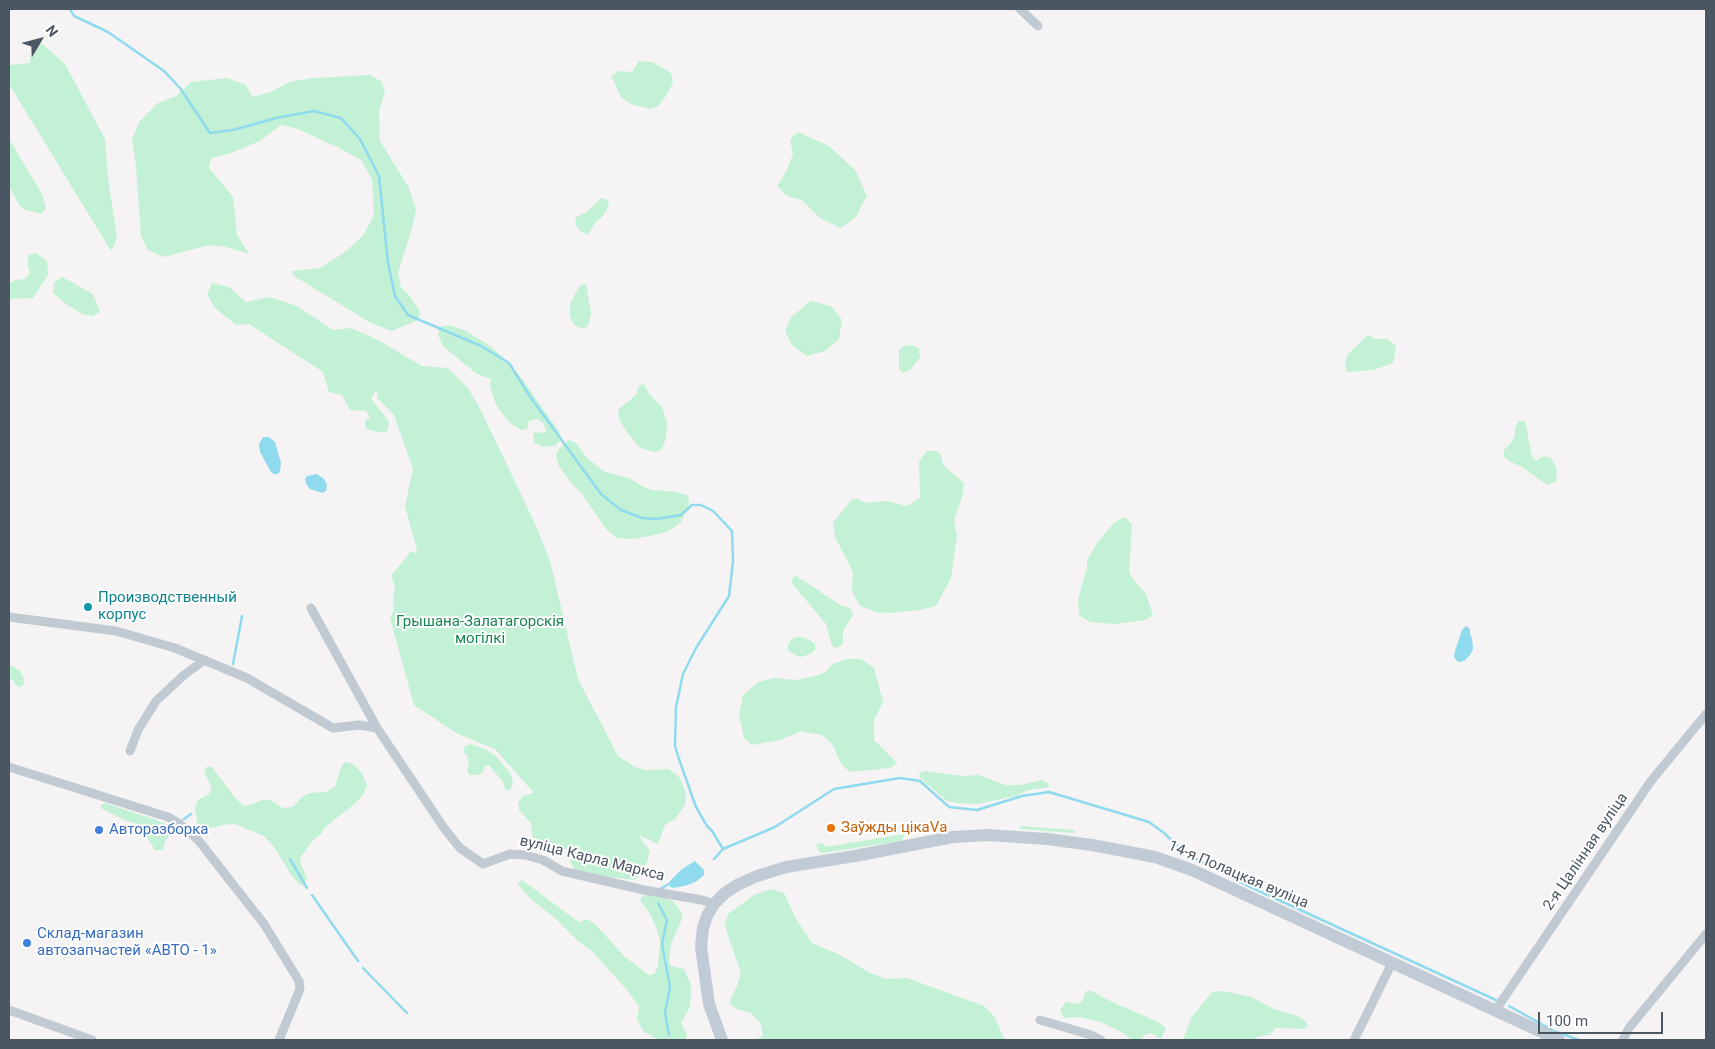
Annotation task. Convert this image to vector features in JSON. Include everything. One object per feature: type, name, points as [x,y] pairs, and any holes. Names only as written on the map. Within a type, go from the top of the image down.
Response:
[{"type":"main road","name":"14-я Полацкая вуліца","points":[[714,904],[737,885],[786,867],[952,837],[987,835],[1047,839],[1092,845],[1155,857],[1192,870],[1559,1040]]},
{"type":"main road","points":[[714,904],[703,928],[700,947],[709,1004],[722,1040]]},
{"type":"street","points":[[1020,9],[1038,26]]},
{"type":"street","name":"вуліца Карла Маркса","points":[[311,608],[377,728],[444,828],[460,848],[484,864],[510,854],[525,855],[543,860],[562,871],[714,904]]},
{"type":"street","points":[[9,617],[116,631],[175,648],[247,678],[333,728],[359,725],[377,728]]},
{"type":"street","points":[[130,751],[138,730],[156,702],[203,660]]},
{"type":"street","name":"2-я Цалінная вуліца","points":[[1495,1011],[1651,781],[1706,714]]},
{"type":"street","points":[[9,767],[168,816],[180,824],[198,841],[264,924],[299,981],[300,990],[279,1040]]},
{"type":"street","points":[[1623,1040],[1629,1028],[1706,934]]},
{"type":"street","points":[[1354,1040],[1392,963]]},
{"type":"street","points":[[9,1010],[92,1040]]},
{"type":"street","points":[[1040,1020],[1091,1035],[1101,1040]]},
{"type":"green space","points":[[41,43],[65,64],[105,139],[108,178],[117,238],[111,251],[9,84],[9,65],[30,63],[31,50]]},
{"type":"green space","points":[[639,61],[652,62],[671,73],[673,83],[666,96],[658,106],[651,109],[631,104],[621,97],[611,76],[619,71],[632,72]]},
{"type":"green space","points":[[369,75],[381,81],[385,91],[379,112],[380,141],[409,188],[416,210],[398,273],[401,288],[410,296],[420,312],[418,320],[392,331],[371,323],[294,276],[292,271],[320,268],[345,252],[363,236],[374,215],[372,179],[361,160],[298,129],[281,125],[260,141],[228,154],[211,158],[209,168],[233,197],[237,235],[249,254],[226,247],[209,245],[164,257],[148,250],[141,236],[132,139],[139,122],[158,103],[176,96],[191,82],[227,78],[246,85],[252,97],[271,92],[289,82],[313,78]]},
{"type":"green space","points":[[798,132],[829,146],[855,170],[867,196],[855,218],[841,228],[821,219],[802,200],[787,196],[777,186],[786,172],[793,154],[790,140]]},
{"type":"green space","points":[[9,139],[42,194],[46,208],[42,214],[25,210],[20,206],[9,186]]},
{"type":"green space","points":[[601,198],[606,199],[609,203],[608,207],[602,217],[594,224],[588,235],[580,231],[576,225],[575,218],[588,211]]},
{"type":"green space","points":[[36,253],[47,261],[48,275],[33,298],[9,299],[9,284],[15,280],[25,279],[30,273],[28,255]]},
{"type":"green space","points":[[62,277],[93,294],[100,312],[92,316],[82,314],[53,293],[54,283]]},
{"type":"green space","name":"Грышана-Залатагорскія могілкі","points":[[212,283],[229,287],[246,302],[269,297],[297,306],[333,330],[351,328],[378,340],[422,366],[448,368],[467,387],[477,403],[536,526],[550,561],[578,679],[618,756],[635,767],[646,770],[669,769],[680,778],[686,793],[685,805],[675,819],[665,825],[658,844],[638,835],[650,851],[642,873],[635,880],[599,876],[574,869],[570,861],[576,856],[572,849],[552,848],[539,843],[532,836],[531,823],[519,810],[518,803],[523,796],[534,793],[495,749],[456,733],[414,705],[390,618],[394,609],[395,585],[391,576],[411,551],[415,553],[417,550],[405,506],[413,469],[394,415],[377,398],[377,390],[371,398],[389,422],[387,432],[366,429],[365,421],[370,417],[366,411],[350,410],[342,395],[329,392],[323,372],[249,324],[236,325],[215,308],[207,294]]},
{"type":"green space","points":[[586,284],[591,313],[588,326],[582,329],[574,325],[570,316],[570,304],[580,285]]},
{"type":"green space","points":[[811,301],[831,306],[842,320],[839,339],[825,351],[807,356],[792,345],[785,331],[791,317]]},
{"type":"green space","points":[[449,325],[466,331],[486,343],[503,357],[522,379],[558,430],[562,439],[555,446],[544,447],[534,443],[533,434],[536,432],[546,432],[544,424],[538,419],[529,421],[527,429],[521,430],[509,422],[496,405],[490,386],[491,379],[477,374],[444,347],[438,335],[440,327]]},
{"type":"green space","points":[[1368,335],[1376,339],[1388,339],[1396,346],[1393,363],[1373,370],[1347,372],[1345,365],[1347,355]]},
{"type":"green space","points":[[911,345],[919,348],[920,357],[911,369],[903,373],[899,369],[899,350],[904,346]]},
{"type":"green space","points":[[644,384],[650,395],[662,407],[667,423],[666,439],[661,450],[654,452],[640,448],[629,435],[618,415],[619,409],[636,395],[639,386]]},
{"type":"green space","points":[[1519,421],[1525,421],[1532,456],[1536,461],[1544,456],[1551,458],[1557,469],[1556,482],[1547,485],[1504,457],[1504,450],[1511,443],[1515,434],[1515,427]]},
{"type":"green space","points":[[568,440],[575,442],[587,458],[605,472],[629,478],[651,490],[677,492],[688,496],[689,505],[681,522],[669,531],[650,536],[631,539],[617,538],[607,530],[582,494],[559,466],[556,455]]},
{"type":"green space","points":[[927,451],[937,451],[941,455],[943,465],[964,483],[963,494],[954,520],[957,536],[951,578],[936,606],[891,613],[876,612],[860,606],[852,591],[853,572],[835,537],[833,523],[851,500],[858,499],[865,503],[886,501],[907,506],[920,498],[919,462]]},
{"type":"green space","points":[[1124,517],[1132,524],[1129,572],[1146,594],[1153,615],[1146,620],[1115,624],[1090,622],[1079,615],[1078,599],[1087,568],[1087,560],[1097,543],[1114,523]]},
{"type":"green space","points":[[795,575],[840,605],[850,608],[853,615],[843,631],[843,644],[837,648],[832,646],[826,624],[791,582]]},
{"type":"green space","points":[[796,637],[810,640],[815,644],[815,650],[801,657],[795,655],[788,650],[788,645]]},
{"type":"green space","points":[[848,659],[861,659],[874,668],[883,702],[874,720],[874,740],[897,763],[890,768],[850,772],[842,765],[832,744],[822,735],[801,731],[780,740],[752,745],[744,738],[739,716],[743,695],[759,682],[774,678],[795,680],[816,676],[826,672],[832,664]]},
{"type":"green space","points":[[9,666],[13,666],[20,671],[24,679],[21,687],[17,686],[12,679],[9,679]]},
{"type":"green space","points":[[471,744],[487,750],[496,756],[510,773],[513,782],[508,791],[489,765],[485,766],[483,772],[479,775],[469,775],[467,755],[463,752],[465,746]]},
{"type":"green space","points":[[344,762],[353,764],[362,773],[367,785],[363,795],[325,827],[300,858],[307,878],[304,885],[299,884],[291,875],[275,848],[264,836],[235,824],[203,830],[198,828],[195,808],[198,800],[209,794],[212,787],[204,773],[206,767],[212,767],[243,806],[251,805],[264,799],[272,801],[283,808],[293,807],[302,797],[309,793],[326,792],[335,787]]},
{"type":"green space","points":[[925,771],[963,776],[978,775],[1006,785],[1020,785],[1042,780],[1048,783],[1049,787],[1029,790],[1016,796],[977,804],[958,803],[947,801],[920,778],[919,773]]},
{"type":"green space","points":[[105,803],[169,826],[171,830],[170,835],[165,841],[163,850],[155,850],[148,839],[145,827],[102,809],[101,805]]},
{"type":"green space","points":[[1021,826],[1075,831],[1074,833],[1021,829]]},
{"type":"green space","points":[[904,834],[903,839],[900,841],[823,853],[819,852],[816,844],[823,843],[825,847]]},
{"type":"green space","points":[[522,880],[576,920],[580,922],[587,919],[595,924],[624,956],[649,975],[654,974],[658,967],[660,942],[657,929],[650,914],[640,900],[642,896],[655,894],[675,903],[682,914],[682,919],[671,944],[669,962],[671,966],[684,969],[691,985],[690,1007],[681,1023],[687,1035],[686,1039],[658,1040],[643,1031],[637,1019],[639,1007],[627,990],[593,952],[532,900],[518,883]]},
{"type":"green space","points":[[771,889],[784,893],[796,919],[812,943],[840,955],[868,972],[886,979],[907,978],[984,1006],[994,1016],[1004,1038],[1007,1040],[756,1040],[763,1035],[761,1024],[751,1013],[736,1009],[729,1003],[741,973],[725,926],[728,914],[754,895]]},
{"type":"green space","points":[[1086,991],[1092,991],[1156,1021],[1166,1028],[1161,1039],[1150,1033],[1143,1036],[1142,1040],[1132,1040],[1123,1033],[1101,1022],[1079,1017],[1064,1018],[1060,1010],[1066,1002],[1078,1004],[1083,1000]]},
{"type":"green space","points":[[1223,991],[1251,997],[1274,1009],[1295,1015],[1303,1019],[1308,1025],[1301,1029],[1275,1028],[1270,1035],[1257,1037],[1256,1040],[1183,1040],[1191,1018],[1212,992]]},
{"type":"water","points":[[263,437],[269,437],[275,442],[281,463],[280,472],[277,474],[271,472],[260,452],[259,444]]},
{"type":"water","points":[[317,474],[324,479],[327,485],[326,491],[322,493],[310,489],[306,484],[305,479],[307,476]]},
{"type":"water","points":[[1466,626],[1470,629],[1473,649],[1464,661],[1458,662],[1454,657],[1455,651],[1462,630]]},
{"type":"water","points":[[695,861],[704,870],[704,875],[688,885],[670,887],[669,882],[682,869]]},
{"type":"waterway","points":[[70,9],[74,16],[108,32],[164,71],[180,88],[210,133],[233,130],[276,118],[314,111],[341,118],[360,139],[379,176],[388,263],[395,296],[408,315],[481,346],[509,363],[531,398],[601,494],[621,510],[642,518],[656,519],[681,515],[692,505],[701,505],[713,511],[732,531],[733,561],[729,596],[696,648],[683,674],[676,707],[675,746],[679,759],[696,807],[723,849]]},
{"type":"waterway","points":[[233,664],[242,616]]},
{"type":"waterway","points":[[714,859],[723,849],[775,827],[834,789],[900,778],[920,781],[949,807],[977,810],[1022,796],[1049,792],[1149,822],[1186,854],[1246,885],[1496,1000]]},
{"type":"waterway","points":[[184,819],[191,814]]},
{"type":"waterway","points":[[165,829],[171,826]]},
{"type":"waterway","points":[[290,859],[307,888]]},
{"type":"waterway","points":[[660,889],[671,883]]},
{"type":"waterway","points":[[312,895],[358,961]]},
{"type":"waterway","points":[[658,903],[667,920],[662,944],[670,987],[665,1013],[669,1035]]},
{"type":"waterway","points":[[363,968],[407,1013]]},
{"type":"waterway","points":[[1509,1006],[1554,1031],[1579,1040]]},
{"type":"place","name":"Производственный корпус","points":[[88,607]]},
{"type":"place","name":"Заўжды цікаVа","points":[[831,828]]},
{"type":"place","name":"Авторазборка","points":[[99,830]]},
{"type":"place","name":"Склад-магазин автозапчастей «АВТО - 1»","points":[[27,943]]}]
